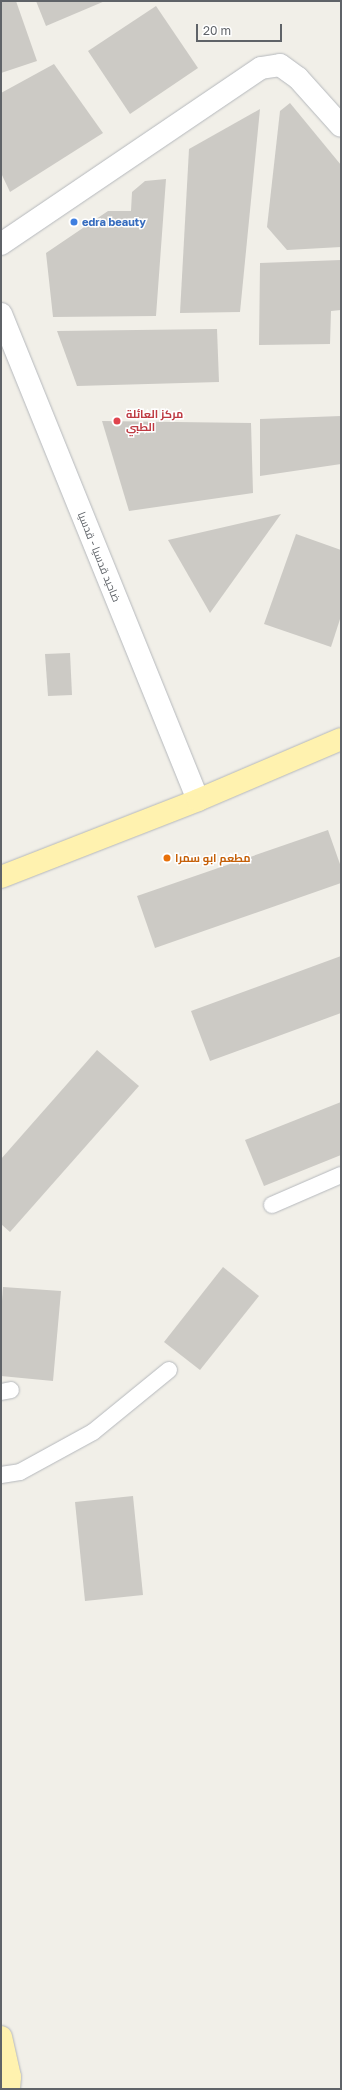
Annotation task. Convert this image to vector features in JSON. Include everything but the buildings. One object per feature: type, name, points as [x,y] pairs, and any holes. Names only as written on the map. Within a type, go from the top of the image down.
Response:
[{"type":"main road","points":[[1,244],[261,68],[280,65],[298,78],[341,126]]},
{"type":"main road","name":"ضاحيد قدسيا - قدسيا","points":[[1,314],[5,338],[198,800]]},
{"type":"main road","points":[[1,877],[198,800],[341,739]]},
{"type":"main road","points":[[1,2037],[10,2077],[9,2089]]},
{"type":"lane","points":[[272,1205],[341,1175]]},
{"type":"lane","points":[[1,1475],[20,1472],[93,1432],[169,1370]]},
{"type":"place","name":"edra beauty","points":[[74,222]]},
{"type":"place","name":"مركز العائلة الطبي","points":[[117,421]]},
{"type":"place","name":"مطعم ابو سمرا","points":[[167,858]]}]
